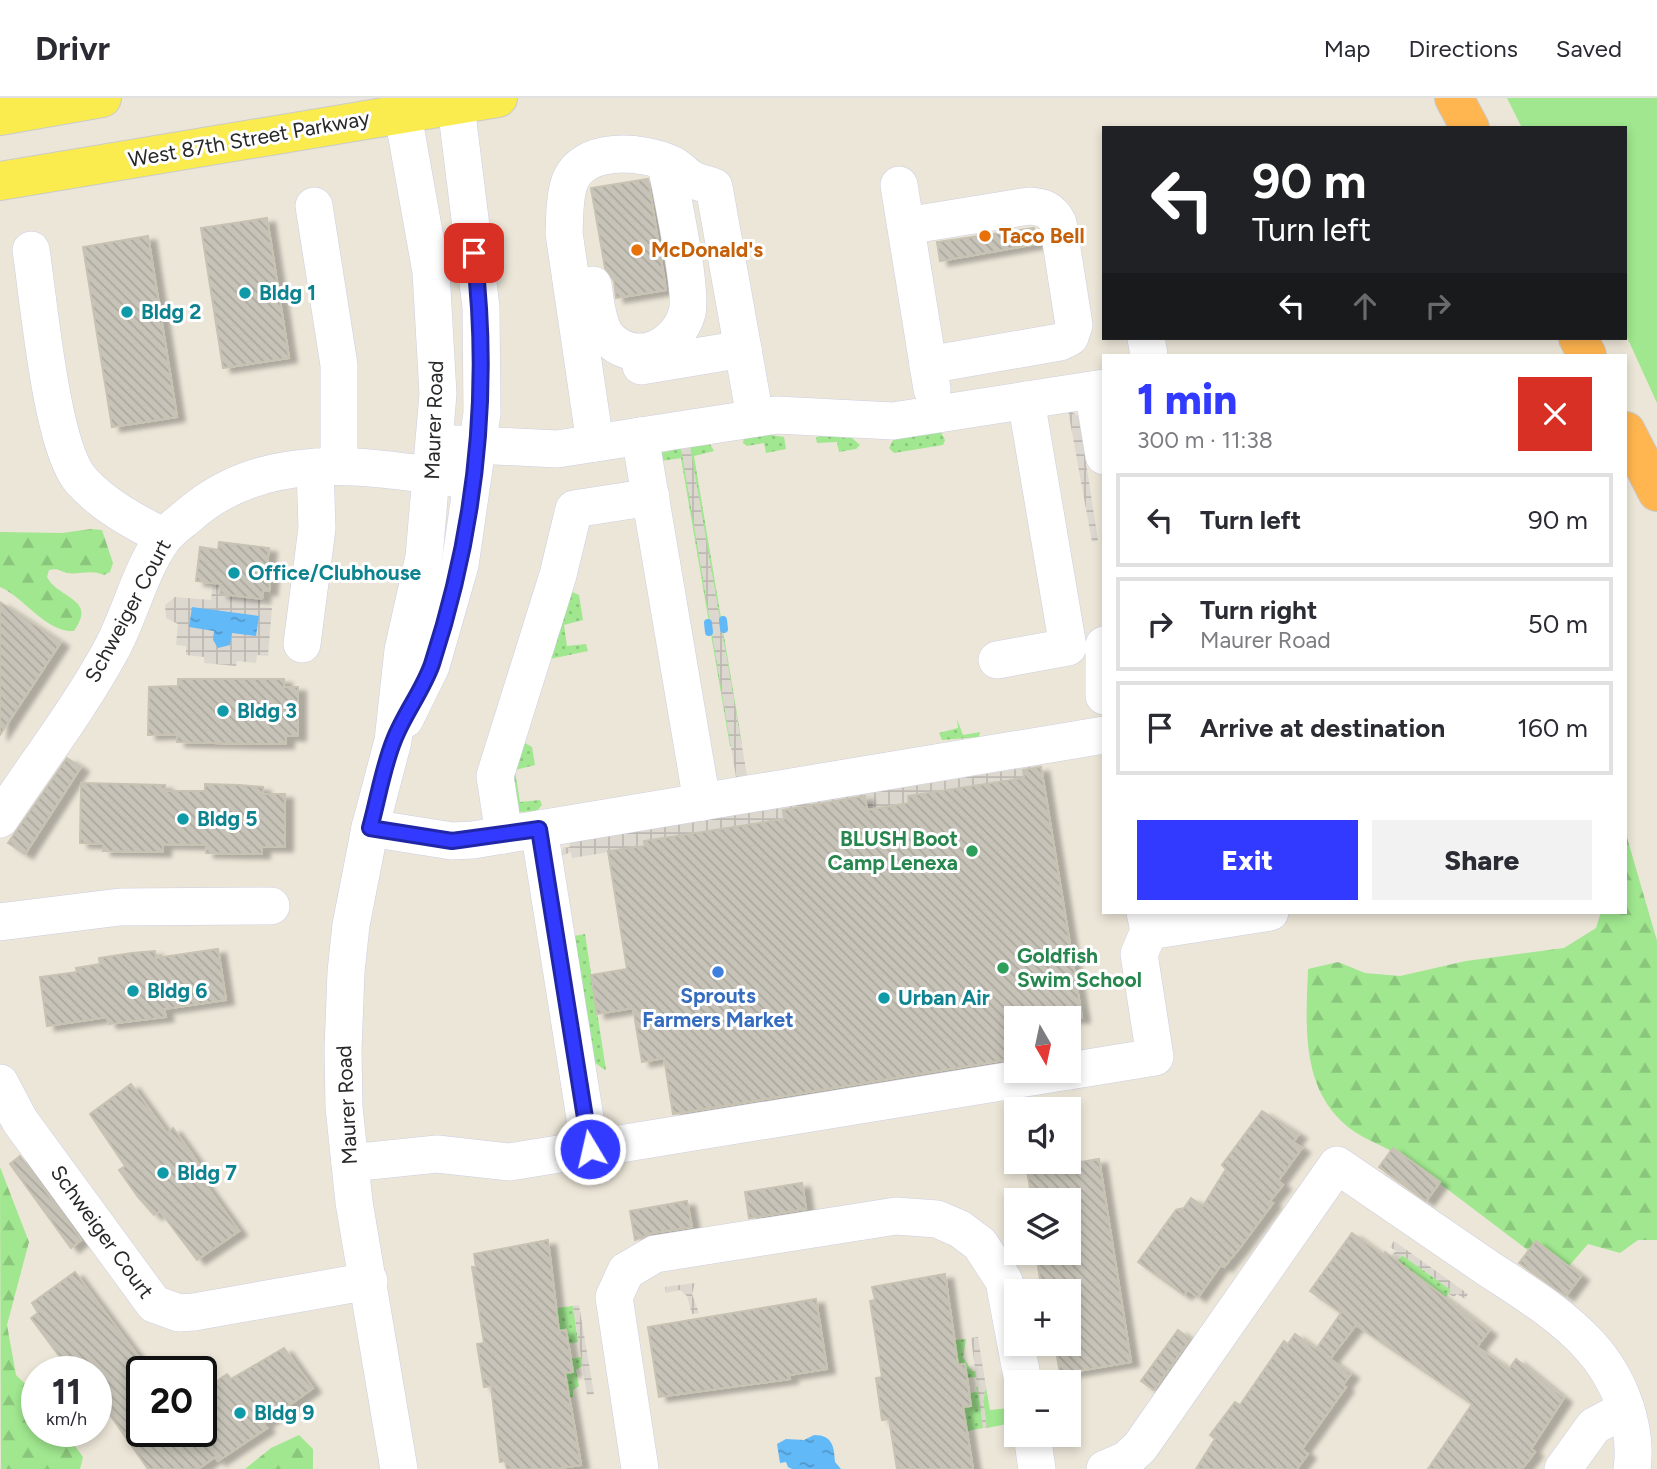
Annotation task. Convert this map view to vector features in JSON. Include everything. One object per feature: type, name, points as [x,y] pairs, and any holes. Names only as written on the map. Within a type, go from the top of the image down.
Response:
[{"type":"highway","points":[[1454,98],[1468,126]]},
{"type":"highway","points":[[1627,433],[1657,492]]},
{"type":"main road","points":[[0,116],[102,98]]},
{"type":"main road","name":"West 87th Street Parkway","points":[[0,181],[402,106],[499,98]]},
{"type":"street","name":"Maurer Road","points":[[393,741],[431,666],[460,565],[482,413],[481,307],[455,102]]},
{"type":"street","name":"Maurer Road","points":[[399,1469],[350,1163],[344,1107],[346,972],[370,828],[393,741],[403,650],[424,557],[438,394],[431,272],[402,106]]},
{"type":"street","points":[[595,443],[564,233],[570,182],[580,168],[608,156],[641,156],[666,163],[692,179],[714,187],[753,407]]},
{"type":"street","points":[[570,182],[581,212],[598,315],[610,340],[622,347],[650,351],[670,342],[680,329],[689,300],[666,163]]},
{"type":"street","points":[[899,185],[935,414]]},
{"type":"street","points":[[302,644],[339,365],[314,206]]},
{"type":"street","points":[[906,226],[1029,206],[1044,207],[1054,214],[1060,234],[1074,325],[1070,337],[1060,342],[928,365]]},
{"type":"street","points":[[31,250],[58,424],[69,462],[92,492],[164,537]]},
{"type":"street","points":[[585,376],[743,349]]},
{"type":"street","name":"Schweiger Court","points":[[0,819],[107,658],[129,616],[149,562],[164,537],[210,496],[232,484],[262,475],[326,466],[434,459],[476,464],[640,436],[753,407],[893,421],[1099,389]]},
{"type":"street","points":[[1099,389],[1102,429]]},
{"type":"street","points":[[1026,400],[1102,688]]},
{"type":"street","points":[[640,436],[702,802]]},
{"type":"street","points":[[504,835],[495,776],[558,575],[575,509],[650,497]]},
{"type":"street","points":[[997,660],[1091,648]]},
{"type":"street","points":[[370,828],[452,841],[504,835],[1102,734]]},
{"type":"street","points":[[539,829],[590,1149]]},
{"type":"street","points":[[0,922],[120,907],[271,906]]},
{"type":"street","points":[[1082,1069],[1155,1057],[1139,954],[1147,921],[1243,914]]},
{"type":"street","points":[[350,1163],[438,1154],[510,1162],[1004,1082]]},
{"type":"street","name":"Schweiger Court","points":[[0,1083],[20,1121],[154,1304],[179,1312],[194,1312],[369,1281]]},
{"type":"street","points":[[1105,1469],[1126,1460],[1140,1447],[1337,1165],[1577,1332],[1603,1363],[1626,1409],[1633,1438],[1632,1469]]},
{"type":"street","points":[[640,1469],[614,1297],[626,1271],[654,1254],[896,1216],[937,1219],[960,1229],[980,1244],[1000,1273],[1009,1297],[1021,1370]]},
{"type":"street","points":[[1563,1469],[1594,1426],[1626,1409]]},
{"type":"street","points":[[1034,1447],[1037,1469]]},
{"type":"green space","points":[[1507,98],[1657,98],[1657,403],[1627,337],[1627,126],[1521,126]]},
{"type":"green space","points":[[941,432],[945,440],[943,445],[894,453],[889,448],[894,438]]},
{"type":"green space","points":[[764,434],[784,437],[786,449],[766,453],[764,443],[747,446],[743,443],[744,438]]},
{"type":"green space","points":[[816,438],[852,438],[860,445],[856,449],[839,452],[837,442],[817,443]]},
{"type":"green space","points":[[710,444],[714,451],[694,456],[742,744],[739,745],[690,446]]},
{"type":"green space","points":[[681,448],[732,746],[681,458],[661,461],[661,453]]},
{"type":"green space","points":[[102,530],[113,563],[110,572],[104,575],[94,572],[67,573],[52,569],[47,577],[79,605],[80,620],[74,631],[64,630],[45,621],[0,587],[0,532],[62,533]]},
{"type":"green space","points":[[570,591],[579,595],[583,620],[564,625],[567,646],[586,644],[588,651],[550,659]]},
{"type":"green space","points":[[957,719],[963,735],[980,732],[979,737],[942,740],[939,733],[958,728]]},
{"type":"green space","points":[[525,743],[532,747],[535,765],[515,770],[520,802],[540,800],[542,805],[537,811],[519,812],[512,775]]},
{"type":"green space","points":[[1627,837],[1657,941],[1657,1240],[1638,1240],[1620,1253],[1588,1244],[1569,1266],[1536,1242],[1529,1251],[1393,1148],[1391,1151],[1358,1134],[1332,1111],[1321,1094],[1309,1054],[1308,969],[1338,962],[1365,973],[1400,976],[1466,961],[1564,948],[1596,928],[1600,914],[1627,914]]},
{"type":"green space","points":[[585,934],[606,1070],[595,1063],[574,936]]},
{"type":"green space","points":[[0,1167],[29,1242],[7,1325],[16,1375],[21,1380],[21,1447],[76,1447],[83,1457],[80,1469],[1,1469]]},
{"type":"green space","points":[[1402,1255],[1451,1290],[1446,1297],[1427,1283],[1423,1287],[1397,1262]]},
{"type":"green space","points":[[573,1306],[578,1342],[568,1344],[566,1330],[559,1331],[556,1308]]},
{"type":"green space","points":[[966,1339],[963,1357],[972,1371],[976,1371],[978,1380],[975,1377],[967,1378],[965,1364],[957,1365],[954,1340]]},
{"type":"green space","points":[[581,1357],[582,1366],[576,1370],[579,1386],[573,1390],[573,1397],[569,1398],[565,1373],[573,1372],[571,1359]]},
{"type":"green space","points":[[979,1386],[983,1428],[967,1431],[966,1427],[959,1429],[965,1423],[963,1407],[971,1406],[969,1393],[977,1392],[976,1387]]},
{"type":"green space","points":[[986,1387],[990,1410],[1004,1409],[1004,1425],[987,1428],[983,1401]]},
{"type":"green space","points":[[299,1435],[313,1449],[313,1469],[245,1469],[271,1448]]},
{"type":"shaded area","points":[[1068,410],[1079,416],[1098,541],[1092,542]]},
{"type":"shaded area","points":[[690,446],[747,775],[736,777],[681,448]]},
{"type":"shaded area","points":[[213,583],[221,584],[220,594],[261,599],[260,607],[272,608],[268,656],[257,655],[256,663],[237,661],[236,666],[204,663],[204,657],[186,655],[186,646],[176,645],[178,624],[166,618],[165,605],[175,597],[211,600]]},
{"type":"shaded area","points":[[1041,765],[1043,782],[572,858],[571,852],[561,856],[563,848],[570,847],[569,842],[648,830],[653,823],[848,791],[853,796]]},
{"type":"shaded area","points":[[1394,1241],[1468,1294],[1465,1299],[1457,1294],[1454,1297],[1449,1294],[1451,1290],[1402,1255],[1399,1259],[1393,1254],[1396,1251],[1390,1247]]},
{"type":"shaded area","points":[[695,1283],[692,1294],[699,1313],[692,1314],[687,1296],[680,1290],[666,1293],[665,1287]]},
{"type":"shaded area","points":[[579,1305],[594,1394],[587,1395],[573,1306]]},
{"type":"shaded area","points":[[978,1337],[986,1387],[983,1401],[987,1428],[983,1428],[971,1338]]},
{"type":"water","points":[[192,607],[259,616],[256,636],[232,633],[230,645],[218,648],[213,640],[214,631],[189,627]]},
{"type":"water","points":[[814,1435],[829,1440],[835,1462],[841,1469],[792,1469],[786,1462],[780,1463],[777,1444],[786,1439],[804,1440]]},
{"type":"building","name":"McDonald's","points":[[648,179],[666,290],[616,298],[614,281],[605,268],[591,188]]},
{"type":"building","name":"Bldg 1","points":[[267,218],[289,358],[223,368],[201,228]]},
{"type":"building","points":[[1034,228],[1037,244],[940,261],[937,242]]},
{"type":"building","name":"Bldg 2","points":[[148,236],[177,417],[112,427],[83,247]]},
{"type":"building","name":"Office/Clubhouse","points":[[219,542],[269,548],[267,564],[272,565],[269,591],[263,590],[262,599],[220,594],[221,584],[196,581],[200,547],[218,550]]},
{"type":"building","points":[[0,602],[61,642],[0,735]]},
{"type":"building","name":"Bldg 3","points":[[178,679],[284,679],[284,687],[298,687],[298,736],[286,736],[286,744],[254,744],[177,742],[177,734],[148,735],[149,687],[178,686]]},
{"type":"building","points":[[67,758],[81,767],[25,854],[8,843]]},
{"type":"building","points":[[1041,767],[1080,1006],[1004,1006],[1004,1060],[673,1114],[664,1058],[642,1062],[633,1008],[597,1014],[591,975],[627,969],[608,851],[645,846],[644,841],[784,819],[783,810],[865,796],[867,810],[909,803],[908,796],[1024,778],[1023,770]]},
{"type":"building","name":"Bldg 5","points":[[81,783],[165,785],[165,791],[205,791],[205,784],[263,787],[263,794],[285,794],[285,847],[262,847],[262,854],[206,853],[206,845],[163,844],[163,852],[103,851],[103,844],[80,843]]},
{"type":"building","name":"Bldg 6","points":[[218,949],[226,1000],[164,1009],[166,1017],[109,1024],[107,1017],[47,1026],[40,977],[77,972],[76,968],[100,964],[99,958],[155,951],[156,958]]},
{"type":"building","name":"Bldg 7","points":[[131,1084],[167,1133],[173,1128],[207,1176],[202,1180],[239,1231],[197,1260],[160,1211],[154,1215],[138,1197],[119,1170],[125,1166],[90,1114]]},
{"type":"building","points":[[1262,1111],[1299,1134],[1293,1142],[1302,1148],[1278,1181],[1283,1185],[1270,1201],[1273,1203],[1239,1249],[1224,1267],[1221,1265],[1198,1297],[1188,1290],[1184,1295],[1138,1262],[1176,1210],[1184,1208],[1191,1198],[1203,1206],[1226,1169],[1222,1165]]},
{"type":"building","points":[[1393,1148],[1440,1182],[1426,1201],[1379,1167]]},
{"type":"building","points":[[20,1156],[81,1240],[71,1248],[10,1164]]},
{"type":"building","points":[[1099,1159],[1131,1362],[1081,1370],[1059,1370],[1057,1356],[1081,1356],[1081,1279],[1040,1279],[1038,1265],[1081,1265],[1081,1188],[1030,1188],[1028,1174],[1081,1174],[1081,1162]]},
{"type":"building","points":[[802,1183],[806,1209],[749,1218],[745,1192]]},
{"type":"building","points":[[687,1201],[692,1227],[652,1233],[635,1240],[630,1211]]},
{"type":"building","points":[[1352,1233],[1383,1255],[1385,1252],[1489,1331],[1477,1347],[1509,1369],[1516,1359],[1564,1398],[1531,1449],[1535,1452],[1522,1469],[1428,1469],[1472,1404],[1356,1325],[1330,1359],[1351,1374],[1343,1385],[1346,1387],[1302,1449],[1308,1454],[1297,1469],[1196,1469],[1215,1439],[1210,1435],[1235,1402],[1240,1405],[1284,1341],[1288,1344],[1295,1334],[1316,1349],[1341,1313],[1310,1291]]},
{"type":"building","points":[[548,1240],[559,1331],[566,1330],[573,1372],[565,1373],[581,1465],[554,1469],[507,1469],[505,1461],[500,1462],[491,1386],[484,1387],[477,1344],[484,1343],[472,1267],[476,1267],[474,1254]]},
{"type":"building","points":[[1536,1241],[1581,1276],[1566,1296],[1519,1263]]},
{"type":"building","points":[[75,1272],[138,1356],[126,1356],[126,1438],[112,1418],[112,1356],[59,1356],[31,1318],[38,1313],[32,1303]]},
{"type":"building","points":[[945,1274],[958,1365],[965,1364],[971,1406],[963,1407],[973,1469],[897,1469],[889,1419],[882,1420],[876,1378],[882,1377],[870,1301],[875,1300],[872,1287]]},
{"type":"building","points":[[816,1299],[827,1369],[789,1375],[790,1379],[659,1397],[648,1327]]},
{"type":"building","points":[[1178,1330],[1190,1339],[1154,1390],[1141,1381]]},
{"type":"building","points":[[284,1348],[313,1388],[263,1424],[267,1428],[218,1461],[215,1457],[198,1469],[148,1469],[133,1447],[217,1447],[217,1381],[227,1374],[231,1379]]},
{"type":"waterway","points":[[723,620],[724,629]]},
{"type":"waterway","points":[[708,623],[709,632]]},
{"type":"place","name":"Taco Bell","points":[[985,236]]},
{"type":"place","name":"McDonald's","points":[[637,250]]},
{"type":"place","name":"Bldg 1","points":[[245,293]]},
{"type":"place","name":"Bldg 2","points":[[127,312]]},
{"type":"place","name":"Office/Clubhouse","points":[[234,573]]},
{"type":"place","name":"Bldg 3","points":[[223,711]]},
{"type":"place","name":"Bldg 5","points":[[183,819]]},
{"type":"place","name":"BLUSH Boot Camp Lenexa","points":[[972,851]]},
{"type":"place","name":"Goldfish Swim School","points":[[1003,968]]},
{"type":"place","name":"Sprouts Farmers Market","points":[[718,972]]},
{"type":"place","name":"Bldg 6","points":[[133,991]]},
{"type":"place","name":"Urban Air","points":[[884,998]]},
{"type":"place","name":"Bldg 7","points":[[163,1173]]},
{"type":"place","name":"Bldg 9","points":[[240,1413]]},
{"type":"route","points":[[474,253],[481,307],[482,413],[460,565],[431,666],[393,741],[370,828],[452,841],[473,841],[539,829],[590,1149]]}]
